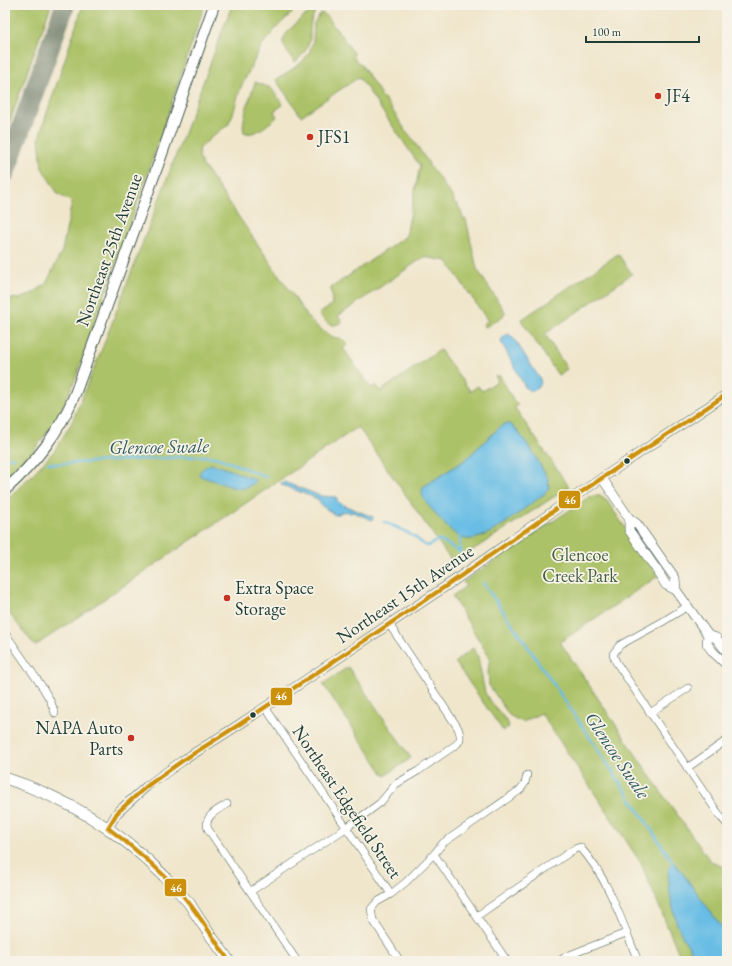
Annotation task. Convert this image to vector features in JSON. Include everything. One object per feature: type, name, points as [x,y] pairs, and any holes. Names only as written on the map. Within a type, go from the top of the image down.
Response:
[{"type":"main road","name":"Northeast 25th Avenue","points":[[5,490],[28,468],[49,443],[61,424],[75,394],[214,5]]},
{"type":"main road","points":[[5,778],[27,785],[78,809],[108,828],[139,852],[174,886],[189,904],[229,961]]},
{"type":"street","name":"Northeast 15th Avenue","points":[[108,828],[117,813],[147,786],[456,580],[602,478],[727,394]]},
{"type":"street","points":[[602,478],[629,518],[637,524],[675,578],[676,590],[708,635],[716,638],[727,652]]},
{"type":"street","points":[[688,606],[620,645],[613,654],[616,662],[650,713],[727,824]]},
{"type":"street","points":[[251,891],[346,828],[380,803],[396,784],[418,771],[460,741],[458,728],[389,624]]},
{"type":"street","points":[[5,633],[43,688],[55,713]]},
{"type":"street","points":[[708,635],[707,644],[727,665]]},
{"type":"street","points":[[650,713],[688,688]]},
{"type":"street","name":"Northeast Edgefield Street","points":[[265,707],[391,894]]},
{"type":"street","points":[[687,768],[727,740]]},
{"type":"street","points":[[400,961],[373,920],[371,909],[377,902],[391,894],[406,882],[443,843],[520,790],[528,775]]},
{"type":"street","points":[[227,804],[212,814],[206,822],[208,830],[251,891],[297,961]]},
{"type":"street","points":[[476,916],[570,852],[580,847],[606,884],[638,961]]},
{"type":"street","points":[[434,854],[507,961]]},
{"type":"street","points":[[559,961],[567,956],[626,933]]},
{"type":"green space","points":[[5,5],[51,5],[5,135]]},
{"type":"green space","points":[[83,5],[198,5],[204,7],[75,380],[57,419],[32,453],[5,477],[5,298],[20,299],[33,293],[46,284],[62,251],[72,202],[58,194],[42,168],[39,137]]},
{"type":"green space","points":[[232,5],[297,5],[295,10],[279,25],[262,45],[240,89],[233,114],[228,125],[215,134],[200,148],[199,157],[204,169],[205,168],[310,320],[329,335],[341,339],[348,344],[343,348],[371,388],[376,385],[381,391],[440,350],[471,392],[478,386],[482,391],[498,381],[495,376],[500,376],[514,401],[518,404],[515,408],[569,487],[453,563],[358,427],[35,646],[5,608],[5,501],[55,450],[71,424],[100,354]],"holes":[[[499,428],[516,429],[531,449],[548,479],[544,494],[498,528],[480,537],[468,539],[461,537],[423,487],[465,460]]]},
{"type":"green space","points":[[315,10],[311,24],[308,47],[295,62],[285,48],[283,39],[295,24]]},
{"type":"green space","points":[[321,13],[328,17],[334,28],[336,28],[354,54],[353,56],[358,63],[360,63],[380,95],[385,99],[429,166],[453,198],[455,204],[457,204],[463,219],[466,219],[477,269],[505,312],[503,316],[487,326],[485,327],[483,324],[488,321],[447,261],[424,257],[338,316],[342,322],[334,325],[329,324],[319,314],[332,305],[331,288],[406,236],[420,166],[359,77],[301,116],[276,80],[301,63],[309,53],[313,41],[314,23]]},
{"type":"green space","points":[[255,82],[271,88],[283,105],[274,111],[277,117],[261,129],[248,133],[244,132],[243,127],[247,107]]},
{"type":"green space","points":[[618,254],[632,274],[545,334],[567,369],[558,375],[521,320]]},
{"type":"green space","name":"Glencoe Creek Park","points":[[600,496],[607,501],[658,576],[560,642],[661,792],[711,862],[727,868],[727,961],[682,961],[641,863],[541,713],[523,722],[509,715],[489,685],[488,671],[490,658],[452,596],[466,586],[463,582],[589,497]]},
{"type":"green space","points":[[473,648],[478,657],[485,693],[509,725],[508,728],[503,731],[455,662]]},
{"type":"green space","points":[[348,667],[411,758],[385,776],[323,684]]},
{"type":"water","points":[[506,334],[510,335],[515,340],[540,379],[541,384],[532,391],[525,387],[501,342]]},
{"type":"water","points":[[504,424],[510,424],[516,429],[531,449],[548,479],[549,488],[544,494],[495,530],[477,538],[462,538],[447,527],[423,498],[423,487],[465,460]]},
{"type":"water","points":[[211,464],[256,481],[246,488],[238,489],[200,476],[199,474],[201,471]]},
{"type":"water","points":[[284,482],[321,496],[336,497],[338,502],[343,505],[373,518],[372,520],[353,512],[351,513],[345,511],[335,515],[321,505],[318,499],[282,485],[281,483]]},
{"type":"water","points":[[672,863],[675,864],[681,871],[727,934],[727,961],[702,961],[693,953],[683,938],[676,921],[670,895],[668,871]]},
{"type":"waterway","name":"Glencoe Swale","points":[[48,463],[57,464],[203,456],[215,457],[266,477]]},
{"type":"waterway","name":"Glencoe Swale","points":[[5,457],[13,458]]},
{"type":"waterway","name":"Glencoe Swale","points":[[384,522],[406,532],[428,546],[438,540],[460,552],[460,536],[458,533]]},
{"type":"waterway","name":"Glencoe Swale","points":[[483,583],[578,720],[674,866]]},
{"type":"taxiway","points":[[5,173],[65,5]]},
{"type":"transit line","name":"46","points":[[108,828],[117,813],[129,802],[147,786],[182,761],[240,724],[455,580],[562,505],[727,394]]},
{"type":"transit line","name":"46","points":[[108,828],[130,845],[171,882],[189,903],[229,961]]},
{"type":"place","name":"JF4","points":[[658,96]]},
{"type":"place","name":"JFS1","points":[[310,137]]},
{"type":"place","name":"Extra Space Storage","points":[[227,598]]},
{"type":"place","name":"NAPA Auto Parts","points":[[131,738]]}]
